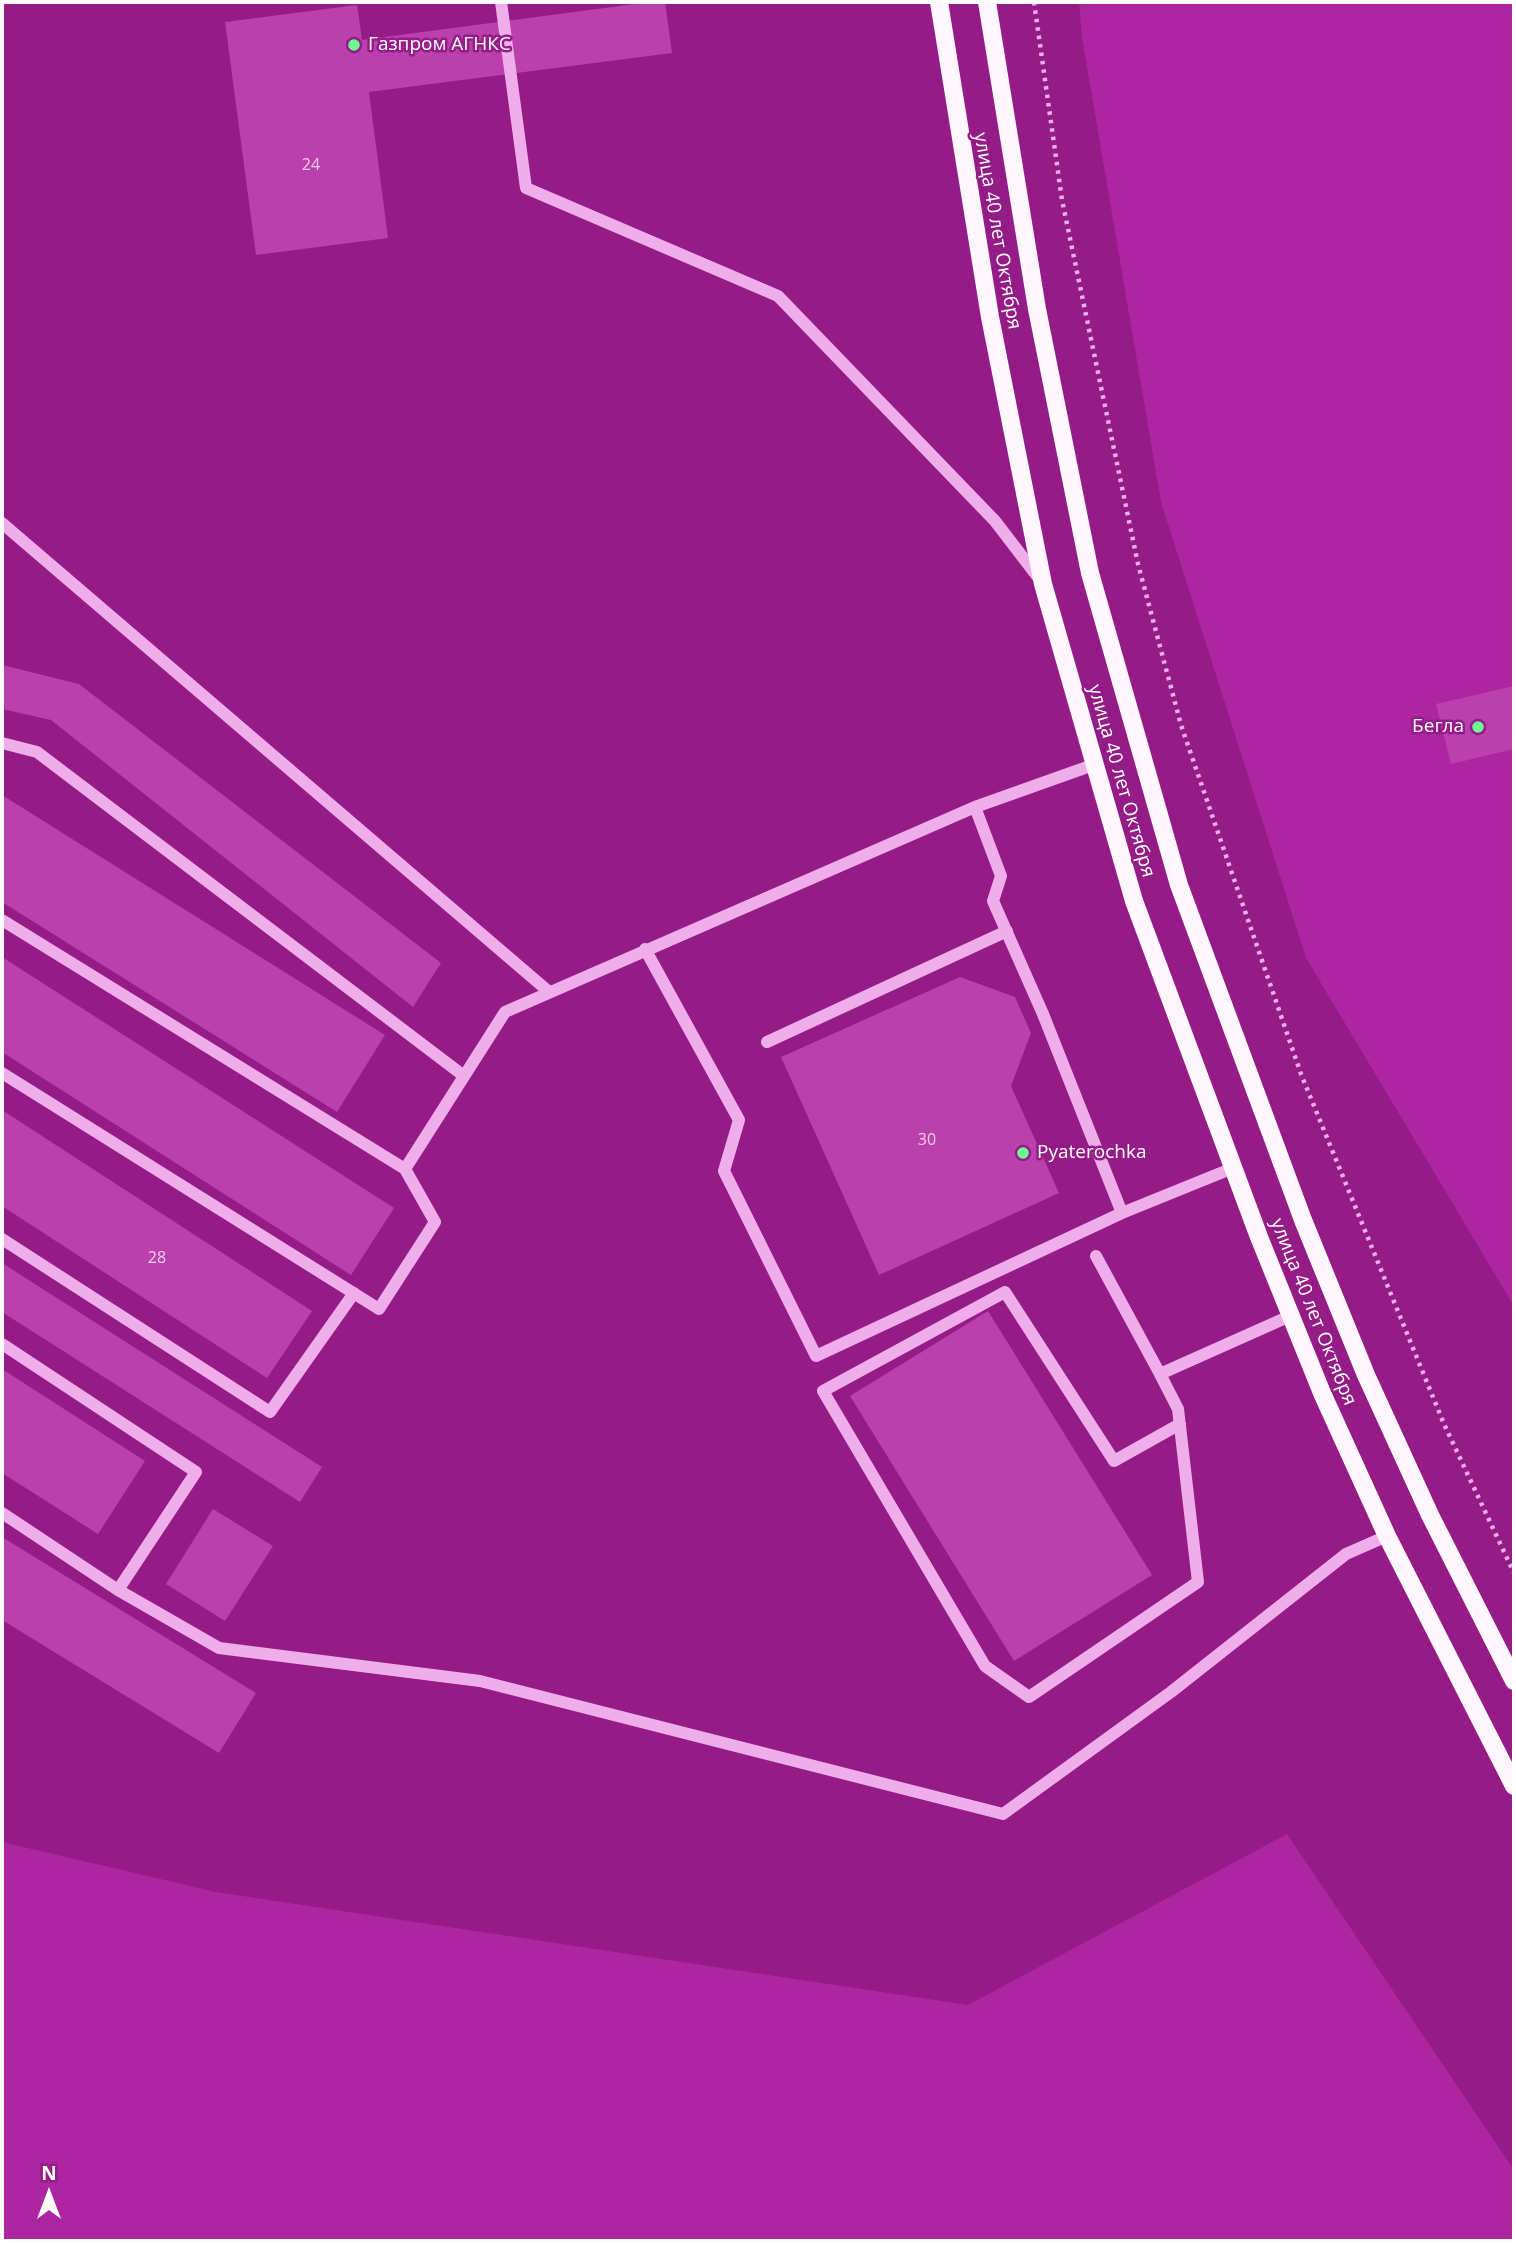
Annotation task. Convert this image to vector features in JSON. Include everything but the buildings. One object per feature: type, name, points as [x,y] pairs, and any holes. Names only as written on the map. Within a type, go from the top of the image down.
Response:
[{"type":"main road","name":"улица 40 лет Октября","points":[[939,2],[990,317],[1043,584],[1134,901],[1290,1316],[1353,1464],[1514,1786]]},
{"type":"main road","name":"улица 40 лет Октября","points":[[987,2],[1037,309],[1087,560],[1179,885],[1298,1207],[1371,1386],[1430,1515],[1514,1681]]},
{"type":"lane","points":[[501,2],[526,188],[778,296],[995,522],[1043,584]]},
{"type":"lane","points":[[2,523],[548,991]]},
{"type":"lane","points":[[2,743],[37,752],[464,1076]]},
{"type":"lane","points":[[405,1170],[505,1012],[975,807],[1093,765]]},
{"type":"lane","points":[[975,807],[1001,876],[993,901],[1122,1213]]},
{"type":"lane","points":[[2,920],[405,1170],[435,1222],[379,1309],[2,1073]]},
{"type":"lane","points":[[767,1042],[1007,931]]},
{"type":"lane","points":[[645,949],[740,1120],[724,1171],[816,1356],[1122,1213],[1233,1168]]},
{"type":"lane","points":[[2,1239],[270,1412],[354,1293]]},
{"type":"lane","points":[[1096,1256],[1178,1409],[1180,1424],[1198,1582],[1029,1698],[985,1666],[823,1391],[1005,1292],[1114,1461],[1180,1424]]},
{"type":"lane","points":[[1160,1374],[1290,1316]]},
{"type":"lane","points":[[2,1344],[196,1472],[118,1590]]},
{"type":"lane","points":[[2,1513],[118,1590],[219,1648],[480,1681],[1003,1814],[1171,1692],[1346,1554],[1387,1536]]},
{"type":"path","points":[[1034,2],[1062,200],[1138,564],[1181,725],[1301,1074],[1444,1424],[1514,1573]]},
{"type":"shaded area","points":[[1079,2],[1514,2],[1514,1306],[1306,958],[1161,502],[1082,37]]},
{"type":"shaded area","points":[[1287,1834],[1514,2170],[1514,2241],[2,2241],[2,1842],[216,1892],[968,2005]]},
{"type":"place","name":"Газпром АГНКС","points":[[354,45]]},
{"type":"place","name":"Бегла","points":[[1478,727]]},
{"type":"place","name":"Pyaterochka","points":[[1023,1153]]}]
